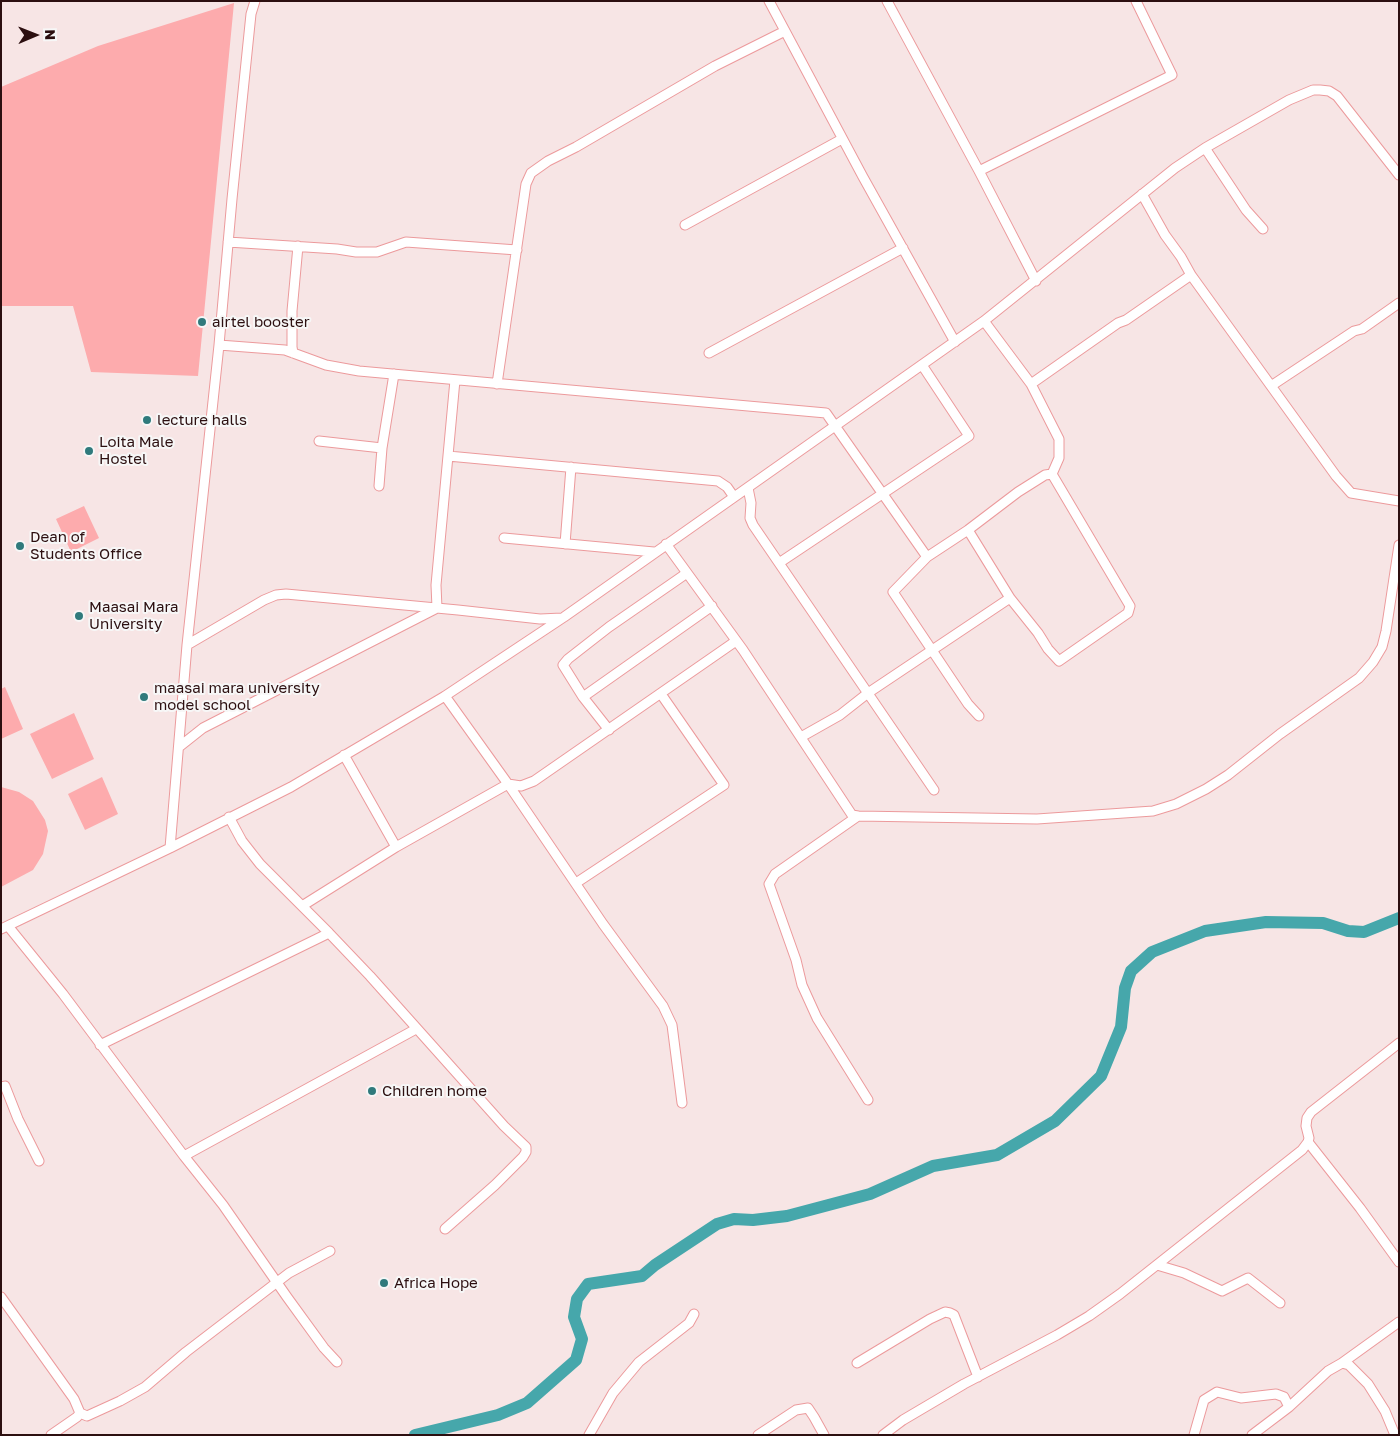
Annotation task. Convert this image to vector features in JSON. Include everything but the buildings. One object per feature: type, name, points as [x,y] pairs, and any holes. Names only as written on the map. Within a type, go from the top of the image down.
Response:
[{"type":"street","points":[[170,848],[187,645],[219,345],[251,14],[255,1]]},
{"type":"street","points":[[769,1],[842,138],[955,342]]},
{"type":"street","points":[[887,1],[1036,281]]},
{"type":"street","points":[[979,171],[1172,75],[1136,1]]},
{"type":"street","points":[[498,384],[526,184],[532,173],[548,161],[576,147],[715,66],[785,31]]},
{"type":"street","points":[[337,1362],[324,1348],[223,1205],[63,994],[5,928],[170,848],[291,786],[446,696],[564,618],[654,552],[922,366],[1036,281],[1175,168],[1205,148],[1289,100],[1313,90],[1329,91],[1337,96],[1399,176]]},
{"type":"street","points":[[685,225],[842,138]]},
{"type":"street","points":[[1205,148],[1246,210],[1263,229]]},
{"type":"street","points":[[1142,194],[1165,235],[1181,256],[1191,275],[1351,494],[1399,500]]},
{"type":"street","points":[[228,242],[337,249],[356,252],[377,252],[406,242],[517,250]]},
{"type":"street","points":[[293,352],[292,311],[298,246]]},
{"type":"street","points":[[709,353],[903,248]]},
{"type":"street","points":[[1031,384],[1191,275]]},
{"type":"street","points":[[1271,386],[1354,331],[1362,329],[1399,303]]},
{"type":"street","points":[[984,321],[1031,384],[1059,439],[1059,458],[1052,474]]},
{"type":"street","points":[[219,345],[285,350],[326,365],[394,374],[821,412],[829,416],[836,425],[927,557]]},
{"type":"street","points":[[779,563],[969,436],[922,366]]},
{"type":"street","points":[[379,486],[382,448],[394,374]]},
{"type":"street","points":[[437,608],[436,585],[455,380]]},
{"type":"street","points":[[319,441],[382,448]]},
{"type":"street","points":[[448,456],[718,481],[727,487],[734,498]]},
{"type":"street","points":[[565,544],[571,467]]},
{"type":"street","points":[[978,716],[932,652],[893,592],[927,557],[968,530],[1018,492],[1045,475],[1052,474]]},
{"type":"street","points":[[968,530],[1010,598],[1059,661],[1128,613],[1130,606],[1052,474]]},
{"type":"street","points":[[748,488],[751,504],[750,518],[753,525],[934,790]]},
{"type":"street","points":[[504,538],[654,552]]},
{"type":"street","points":[[666,544],[712,606],[852,815],[1037,819],[1153,811],[1176,804],[1206,789],[1228,775],[1280,734],[1360,678],[1382,647],[1399,545]]},
{"type":"street","points":[[609,730],[583,697],[563,666],[568,659],[609,627],[687,573]]},
{"type":"street","points":[[187,645],[264,600],[276,595],[286,594],[540,619],[564,618]]},
{"type":"street","points":[[801,737],[840,715],[868,693],[932,652],[1010,598]]},
{"type":"street","points":[[583,697],[712,606]]},
{"type":"street","points":[[179,747],[203,728],[437,608]]},
{"type":"street","points":[[302,906],[396,847],[508,784],[515,786],[526,785],[609,730],[736,641]]},
{"type":"street","points":[[576,883],[724,784],[661,694]]},
{"type":"street","points":[[446,696],[669,1016],[674,1038],[682,1103]]},
{"type":"street","points":[[344,755],[396,847]]},
{"type":"street","points":[[858,816],[775,874],[769,884],[796,960],[802,985],[817,1018],[868,1100]]},
{"type":"street","points":[[229,817],[242,841],[260,864],[370,976],[504,1126],[523,1144],[526,1150],[524,1157],[495,1186],[445,1229]]},
{"type":"street","points":[[100,1045],[329,933]]},
{"type":"street","points":[[184,1156],[416,1029]]},
{"type":"street","points":[[883,1435],[903,1420],[978,1376],[1033,1349],[1089,1316],[1157,1265],[1302,1150],[1309,1138],[1306,1126],[1307,1118],[1311,1112],[1399,1043]]},
{"type":"street","points":[[1,1077],[3,1087],[38,1161]]},
{"type":"street","points":[[1308,1142],[1360,1208],[1399,1262]]},
{"type":"street","points":[[1,1297],[74,1399],[80,1413],[87,1416],[145,1387],[186,1352],[289,1273],[330,1251]]},
{"type":"street","points":[[1157,1265],[1184,1273],[1222,1291],[1248,1278],[1280,1303]]},
{"type":"street","points":[[857,1363],[945,1312],[954,1316],[978,1376]]},
{"type":"street","points":[[589,1435],[613,1393],[639,1362],[690,1322],[694,1314]]},
{"type":"street","points":[[1252,1435],[1289,1406],[1328,1371],[1399,1322]]},
{"type":"street","points":[[1342,1363],[1349,1365],[1368,1384],[1386,1411],[1395,1435]]},
{"type":"street","points":[[1194,1435],[1204,1400],[1217,1392],[1241,1398],[1276,1394],[1284,1397],[1289,1406]]},
{"type":"street","points":[[758,1435],[796,1410],[808,1408],[824,1435]]},
{"type":"street","points":[[51,1435],[80,1413]]},
{"type":"shaded area","points":[[234,3],[198,376],[91,372],[73,306],[1,306],[1,87],[98,46]]},
{"type":"shaded area","points":[[84,506],[99,538],[71,552],[56,519]]},
{"type":"shaded area","points":[[5,687],[23,729],[1,739],[1,689]]},
{"type":"shaded area","points":[[74,713],[94,759],[52,779],[30,734]]},
{"type":"shaded area","points":[[102,777],[118,814],[85,830],[68,794]]},
{"type":"shaded area","points":[[1,787],[19,792],[33,801],[45,820],[48,831],[43,854],[33,870],[1,887]]},
{"type":"waterway","points":[[415,1435],[498,1415],[527,1403],[576,1360],[582,1339],[574,1317],[577,1299],[588,1284],[642,1276],[655,1265],[717,1224],[734,1219],[753,1220],[787,1216],[870,1194],[933,1166],[997,1155],[1055,1121],[1101,1076],[1121,1027],[1125,988],[1131,971],[1152,952],[1205,931],[1266,922],[1323,923],[1348,931],[1364,932],[1399,918]]},
{"type":"place","name":"airtel booster","points":[[202,322]]},
{"type":"place","name":"lecture halls","points":[[147,420]]},
{"type":"place","name":"Loita Male Hostel","points":[[89,451]]},
{"type":"place","name":"Dean of Students Office","points":[[20,546]]},
{"type":"place","name":"Maasai Mara University","points":[[79,616]]},
{"type":"place","name":"maasai mara university model school","points":[[144,697]]},
{"type":"place","name":"Children home","points":[[372,1091]]},
{"type":"place","name":"Africa Hope","points":[[384,1283]]}]
